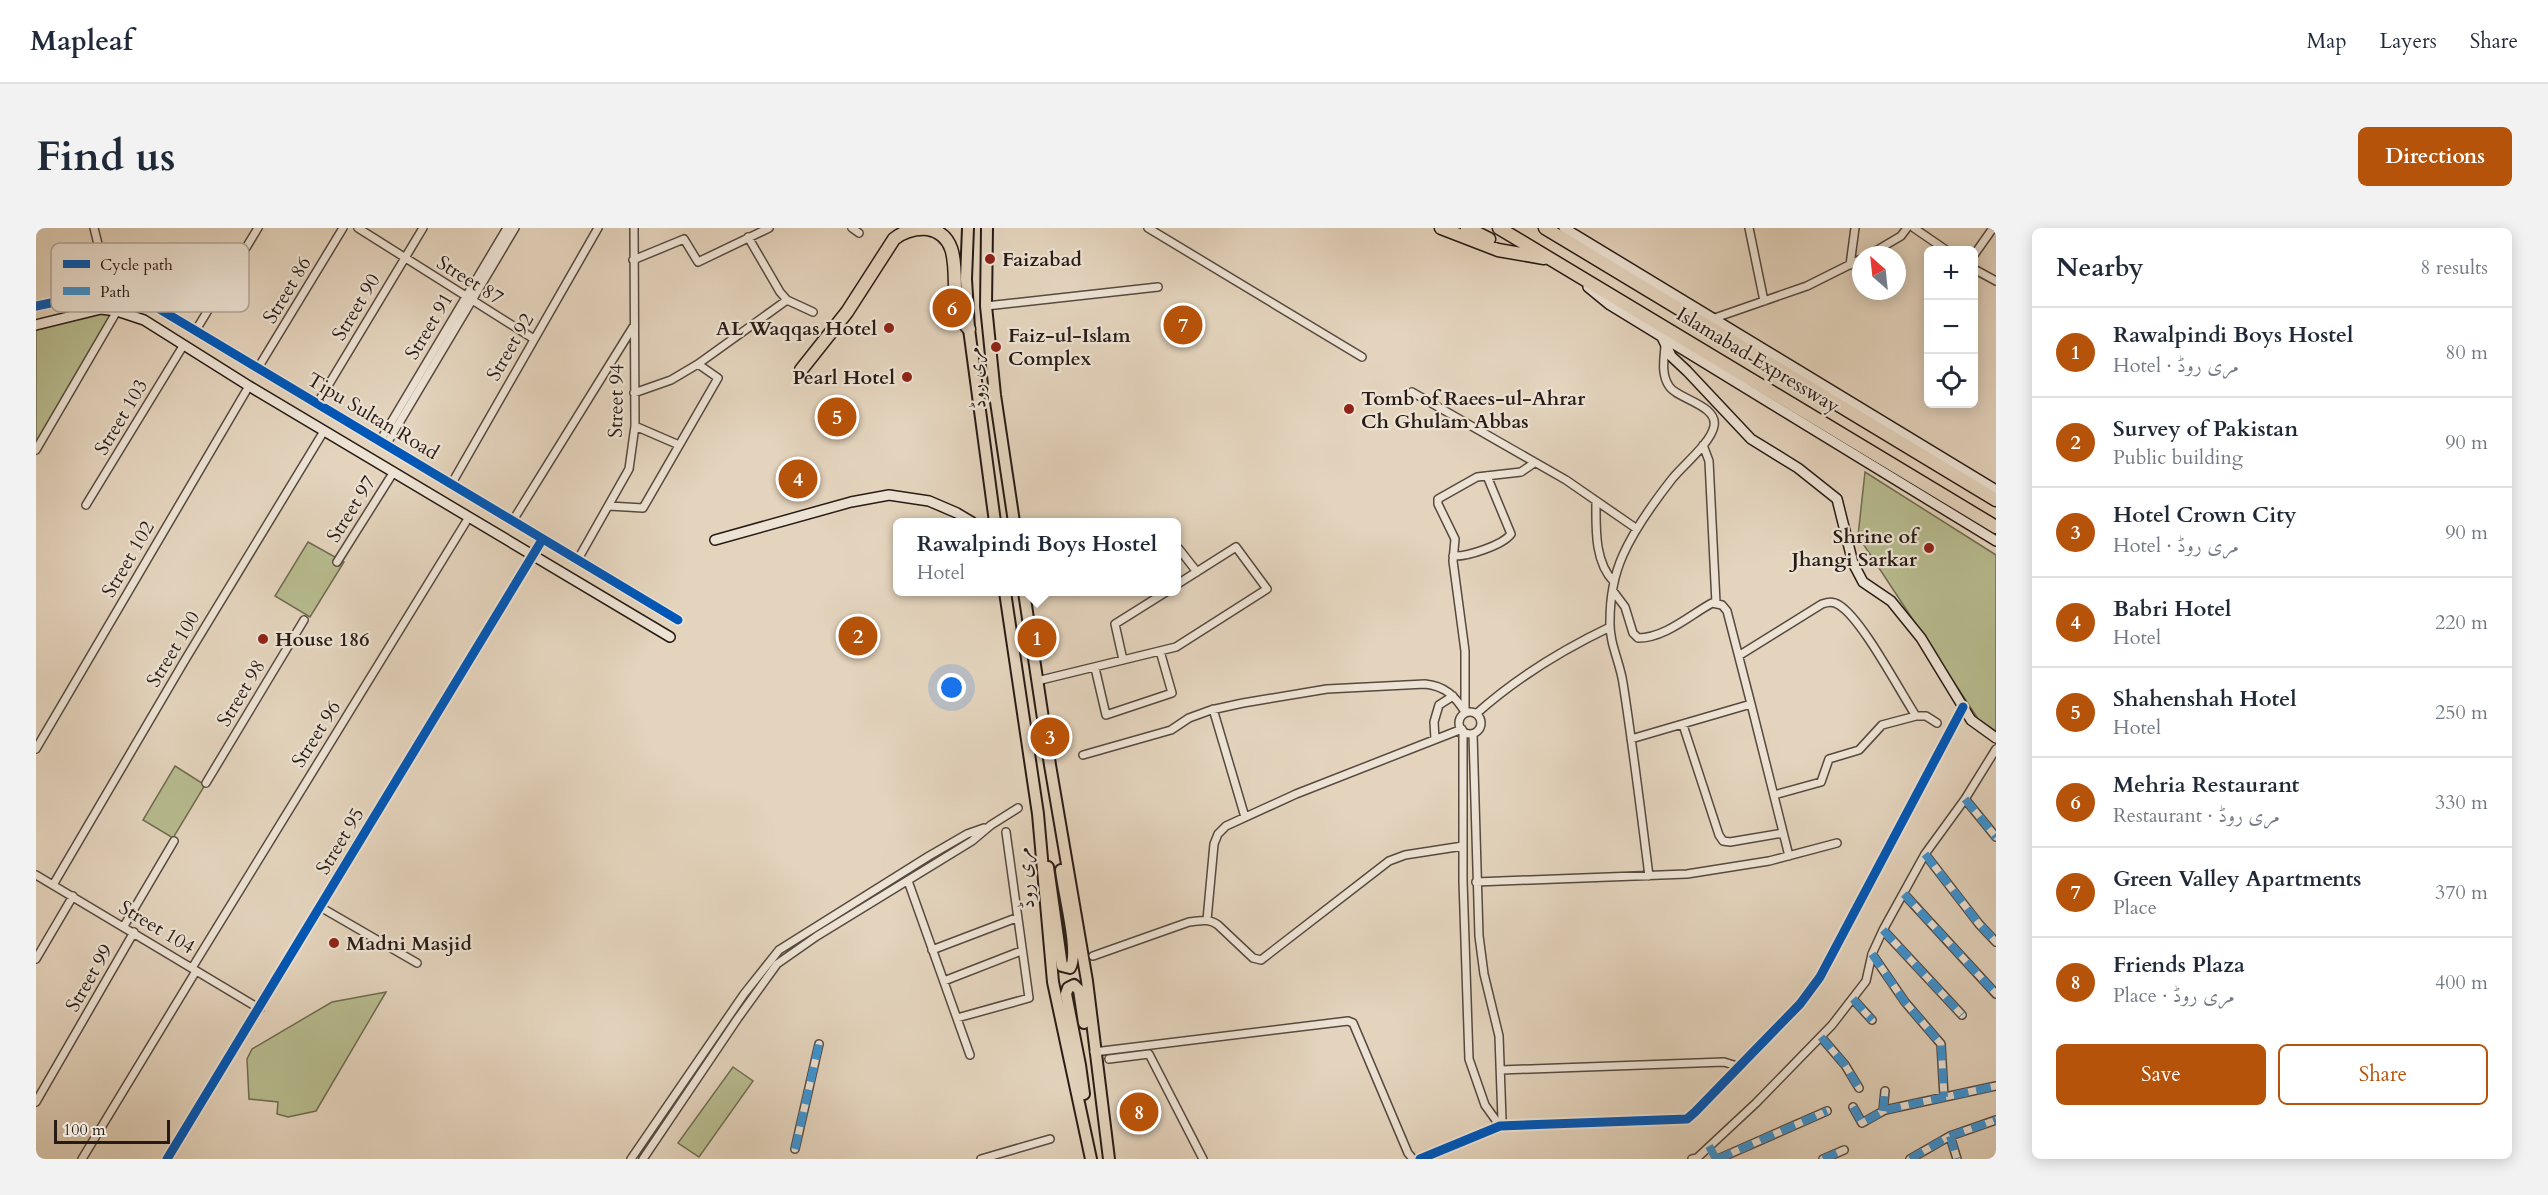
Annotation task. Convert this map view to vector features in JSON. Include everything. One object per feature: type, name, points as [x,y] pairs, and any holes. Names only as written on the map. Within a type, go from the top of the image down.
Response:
[{"type":"highway","points":[[801,370],[847,312],[894,239],[914,228],[936,232],[951,248],[956,273],[959,315],[969,329]]},
{"type":"highway","points":[[1441,228],[1498,250],[1555,261]]},
{"type":"highway","points":[[1467,228],[1489,239],[1540,253]]},
{"type":"highway","name":"Islamabad Expressway","points":[[1499,228],[1996,527]]},
{"type":"highway","name":"Islamabad Expressway","points":[[1545,228],[1996,500]]},
{"type":"main road","name":"مری روڈ","points":[[968,228],[966,279],[969,329],[994,518]]},
{"type":"main road","name":"مری روڈ","points":[[987,228],[986,306],[995,395],[1013,518]]},
{"type":"main road","name":"مری روڈ","points":[[1006,596],[1038,814],[1053,982],[1090,1154]]},
{"type":"main road","name":"مری روڈ","points":[[1025,596],[1050,765],[1087,981],[1109,1159]]},
{"type":"main road","points":[[1038,814],[1053,889],[1062,966],[1070,968],[1075,962],[1074,946],[1064,897],[1050,765]]},
{"type":"main road","points":[[1090,1154],[1080,1065],[1066,994],[1068,988],[1074,986],[1079,990],[1092,1078],[1107,1147]]},
{"type":"street","points":[[94,228],[98,243]]},
{"type":"street","points":[[249,243],[258,228]]},
{"type":"street","name":"Street 86","points":[[258,368],[343,228]]},
{"type":"street","name":"Street 87","points":[[358,228],[534,339]]},
{"type":"street","name":"Street 90","points":[[317,404],[423,228]]},
{"type":"street","name":"Street 91","points":[[383,443],[469,299],[507,228]]},
{"type":"street","points":[[469,299],[515,228]]},
{"type":"street","name":"Street 92","points":[[452,483],[598,228]]},
{"type":"street","name":"Street 94","points":[[577,561],[629,469],[635,426],[634,228]]},
{"type":"street","points":[[633,260],[684,239],[698,262],[769,228]]},
{"type":"street","points":[[852,228],[859,233]]},
{"type":"street","points":[[1148,228],[1362,357]]},
{"type":"street","points":[[1564,228],[1996,490]]},
{"type":"street","points":[[1749,228],[1764,301]]},
{"type":"street","points":[[1712,319],[1808,286],[1850,265],[1855,228]]},
{"type":"street","points":[[1884,246],[1901,236],[1907,228]]},
{"type":"street","points":[[1914,228],[1940,246]]},
{"type":"street","points":[[1978,249],[1993,228]]},
{"type":"street","points":[[748,237],[769,275],[788,300],[813,312]]},
{"type":"street","points":[[1555,261],[1610,305],[1996,541]]},
{"type":"street","points":[[1978,271],[1996,281]]},
{"type":"street","points":[[986,306],[1158,287]]},
{"type":"street","points":[[634,393],[671,380],[698,364],[788,300]]},
{"type":"street","name":"Tipu Sultan Road","points":[[36,306],[51,303]]},
{"type":"street","name":"Tipu Sultan Road","points":[[36,325],[89,312]]},
{"type":"street","points":[[36,450],[116,312]]},
{"type":"street","name":"Tipu Sultan Road","points":[[120,312],[144,320],[393,473],[670,637]]},
{"type":"street","name":"Tipu Sultan Road","points":[[165,312],[678,620]]},
{"type":"street","points":[[196,330],[207,312]]},
{"type":"street","points":[[512,522],[633,327]]},
{"type":"street","points":[[1661,336],[1671,356],[1751,439],[1798,468],[1837,499],[1853,563],[1863,582],[1891,601],[1921,638],[1971,720],[1996,738]]},
{"type":"street","name":"Street 103","points":[[86,504],[183,346]]},
{"type":"street","points":[[1649,876],[1623,680],[1610,627],[1614,582],[1622,556],[1637,529],[1672,478],[1703,445],[1714,428],[1714,421],[1697,402],[1674,392],[1669,386],[1664,370],[1665,346]]},
{"type":"street","points":[[213,364],[225,348]]},
{"type":"street","points":[[609,506],[643,508],[718,378],[698,364]]},
{"type":"street","name":"Street 102","points":[[36,749],[249,386]]},
{"type":"street","points":[[1412,392],[1566,480],[1637,529]]},
{"type":"street","points":[[635,426],[679,445]]},
{"type":"street","points":[[348,445],[358,428]]},
{"type":"street","name":"Street 100","points":[[53,885],[185,660],[324,431]]},
{"type":"street","points":[[1703,445],[1709,461],[1716,603]]},
{"type":"street","points":[[1500,1126],[1485,1105],[1469,1059],[1460,719],[1465,712],[1465,651],[1453,556],[1455,539],[1438,504],[1438,499],[1477,477],[1521,472],[1534,463]]},
{"type":"street","name":"Street 97","points":[[337,562],[393,473]]},
{"type":"street","points":[[1453,556],[1464,556],[1504,540],[1511,534],[1487,476]]},
{"type":"street","points":[[715,540],[851,502],[889,495],[929,501],[965,518]]},
{"type":"street","points":[[1596,501],[1598,551],[1609,577],[1614,582]]},
{"type":"street","name":"Street 96","points":[[82,1159],[194,969],[469,517]]},
{"type":"street","name":"Street 95","points":[[167,1159],[322,908],[542,540]]},
{"type":"street","points":[[1037,681],[1176,646],[1267,589],[1236,547],[1181,582]]},
{"type":"street","points":[[1181,552],[1197,572]]},
{"type":"street","points":[[1613,591],[1629,616],[1633,633],[1638,638],[1647,638],[1674,626],[1716,603]]},
{"type":"street","points":[[1123,660],[1115,624],[1158,596]]},
{"type":"street","points":[[1740,655],[1822,604],[1834,602],[1856,621],[1916,716]]},
{"type":"street","points":[[1716,603],[1727,611],[1740,655],[1789,856]]},
{"type":"street","name":"Street 98","points":[[206,783],[304,620]]},
{"type":"street","points":[[1476,714],[1533,670],[1610,627]]},
{"type":"street","points":[[1095,668],[1106,715],[1172,693],[1160,651]]},
{"type":"street","points":[[1083,755],[1171,730],[1189,718],[1213,709],[1327,689],[1425,684],[1438,686],[1454,696],[1465,712],[1476,714],[1480,718],[1478,730],[1473,734],[1468,735],[1462,730]]},
{"type":"street","points":[[1436,739],[1434,722],[1439,705],[1454,696]]},
{"type":"street","points":[[1631,739],[1751,704]]},
{"type":"street","points":[[1420,1159],[1500,1126],[1686,1119],[1695,1112],[1800,1004],[1820,977],[1963,707]]},
{"type":"street","points":[[1213,709],[1245,818]]},
{"type":"street","points":[[1774,795],[1821,782],[1829,759],[1859,750],[1882,725],[1916,716],[1926,716],[1937,723]]},
{"type":"street","points":[[1683,725],[1719,835],[1723,841],[1783,833]]},
{"type":"street","points":[[1207,920],[1214,844],[1218,834],[1226,826],[1296,794],[1462,730]]},
{"type":"street","points":[[1473,734],[1476,882],[1480,946],[1484,974],[1499,1036],[1500,1126]]},
{"type":"street","points":[[1692,1159],[1696,1158],[1756,1103],[1821,1037],[1866,981],[1872,954],[1883,930],[1926,854],[1965,799],[1996,749]]},
{"type":"street","points":[[1965,799],[1996,837]]},
{"type":"street","points":[[991,825],[967,834],[929,856],[778,950],[744,994],[632,1157],[643,1159],[777,964],[817,936],[972,841],[991,825],[1018,808]]},
{"type":"street","points":[[957,1018],[1029,998],[1006,832]]},
{"type":"street","name":"Street 99","points":[[124,926],[174,841]]},
{"type":"street","points":[[1476,882],[1688,874],[1727,869],[1837,843]]},
{"type":"street","points":[[1093,956],[1189,922],[1207,920],[1218,925],[1253,958],[1261,960],[1389,861],[1405,855],[1463,846]]},
{"type":"street","points":[[1926,854],[1959,894],[1979,924],[1996,942]]},
{"type":"street","name":"Street 104","points":[[36,875],[260,1009]]},
{"type":"street","points":[[908,881],[970,1055]]},
{"type":"street","points":[[1904,894],[1996,994]]},
{"type":"street","points":[[36,959],[73,896]]},
{"type":"street","points":[[322,908],[417,963]]},
{"type":"street","points":[[932,950],[1017,918]]},
{"type":"street","points":[[1883,930],[1962,1015]]},
{"type":"street","name":"Street 99","points":[[36,1102],[134,932]]},
{"type":"street","points":[[944,981],[1021,951]]},
{"type":"street","points":[[1872,954],[1905,1002],[1941,1044],[1944,1097]]},
{"type":"street","points":[[1852,999],[1872,1020]]},
{"type":"street","points":[[1094,1052],[1348,1021],[1353,1023],[1408,1153],[1413,1159]]},
{"type":"street","points":[[1821,1037],[1845,1065],[1858,1088]]},
{"type":"street","points":[[795,1149],[819,1044]]},
{"type":"street","points":[[1108,1059],[1149,1054],[1203,1159]]},
{"type":"street","points":[[1501,1070],[1724,1062],[1740,1066]]},
{"type":"street","points":[[1853,1107],[1861,1123],[1883,1111],[1996,1086]]},
{"type":"street","points":[[1883,1111],[1885,1091]]},
{"type":"street","points":[[1709,1146],[1717,1159],[1827,1111]]},
{"type":"street","points":[[1910,1159],[1950,1136],[1996,1120]]},
{"type":"street","points":[[1950,1136],[1957,1159]]},
{"type":"street","points":[[981,1159],[1050,1139]]},
{"type":"street","points":[[1823,1159],[1844,1150]]},
{"type":"green space","points":[[99,313],[113,313],[36,444],[36,329]]},
{"type":"green space","points":[[1865,472],[1996,555],[1996,736],[1986,731],[1858,536]]},
{"type":"green space","points":[[308,542],[344,562],[310,617],[275,596]]},
{"type":"green space","points":[[175,766],[205,785],[173,838],[143,820]]},
{"type":"green space","points":[[386,992],[316,1111],[288,1117],[277,1114],[278,1102],[249,1099],[247,1059],[252,1049],[332,1002]]},
{"type":"green space","points":[[733,1067],[753,1081],[699,1157],[678,1143]]},
{"type":"marked path","points":[[1965,799],[1996,837]]},
{"type":"marked path","points":[[1925,854],[1979,924],[1996,942]]},
{"type":"marked path","points":[[1904,894],[1996,994]]},
{"type":"marked path","points":[[1883,930],[1962,1015]]},
{"type":"marked path","points":[[1872,954],[1905,1002],[1941,1044],[1944,1097]]},
{"type":"marked path","points":[[1853,999],[1872,1020]]},
{"type":"marked path","points":[[1821,1037],[1845,1065],[1859,1088]]},
{"type":"marked path","points":[[795,1149],[819,1044]]},
{"type":"marked path","points":[[1853,1107],[1862,1123],[1885,1110],[1996,1086]]},
{"type":"marked path","points":[[1883,1111],[1885,1091]]},
{"type":"marked path","points":[[1718,1159],[1827,1111]]},
{"type":"marked path","points":[[1910,1159],[1950,1136],[1996,1120]]},
{"type":"marked path","points":[[1950,1136],[1957,1159]]},
{"type":"marked path","points":[[1709,1146],[1716,1159]]},
{"type":"marked path","points":[[1823,1159],[1844,1150]]},
{"type":"cycle path","points":[[36,306],[51,303]]},
{"type":"cycle path","points":[[164,312],[678,620]]},
{"type":"cycle path","points":[[167,1159],[542,540]]},
{"type":"cycle path","points":[[1420,1159],[1500,1126],[1687,1119],[1800,1004],[1820,977],[1963,707]]},
{"type":"place","name":"Faizabad","points":[[990,259]]},
{"type":"place","name":"Mehria Restaurant","points":[[952,308]]},
{"type":"place","name":"Green Valley Apartments","points":[[1183,325]]},
{"type":"place","name":"AL Waqqas Hotel","points":[[889,328]]},
{"type":"place","name":"Faiz-ul-Islam Complex","points":[[996,347]]},
{"type":"place","name":"Pearl Hotel","points":[[907,377]]},
{"type":"place","name":"Tomb of Raees-ul-Ahrar Ch Ghulam Abbas","points":[[1349,409]]},
{"type":"place","name":"Shahenshah Hotel","points":[[837,417]]},
{"type":"place","name":"Babri Hotel","points":[[798,479]]},
{"type":"place","name":"Shrine of Jhangi Sarkar","points":[[1929,548]]},
{"type":"place","name":"Survey of Pakistan","points":[[858,636]]},
{"type":"place","name":"Rawalpindi Boys Hostel","points":[[1037,638]]},
{"type":"place","name":"House 186","points":[[263,639]]},
{"type":"place","name":"Hotel Crown City","points":[[1050,737]]},
{"type":"place","name":"Madni Masjid","points":[[334,943]]},
{"type":"place","name":"Friends Plaza","points":[[1139,1112]]}]
